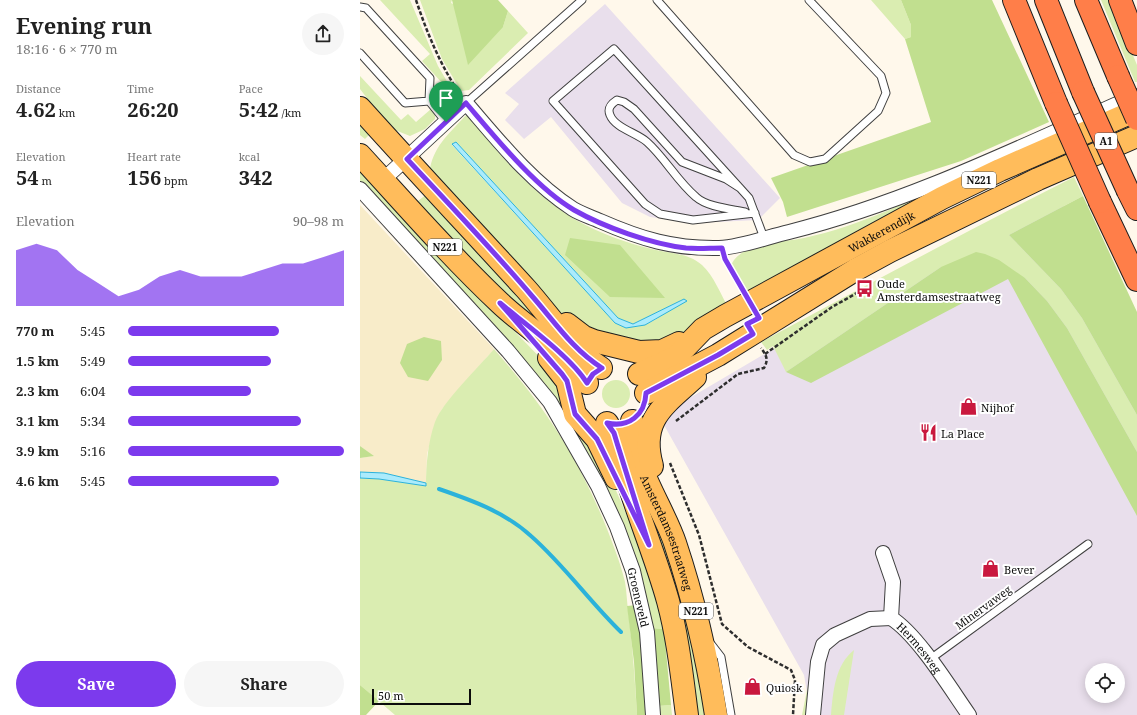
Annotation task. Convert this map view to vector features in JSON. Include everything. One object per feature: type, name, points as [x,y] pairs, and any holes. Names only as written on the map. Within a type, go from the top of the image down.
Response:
[{"type":"highway","points":[[1005,0],[1031,45]]},
{"type":"highway","points":[[1014,0],[1031,45],[1056,103],[1137,280]]},
{"type":"highway","name":"A1","points":[[1046,0],[1084,92],[1133,200]]},
{"type":"highway","points":[[1086,0],[1137,119]]},
{"type":"highway","points":[[1120,0],[1137,44]]},
{"type":"main road","name":"N221","points":[[360,108],[532,295],[569,340],[587,358],[594,375],[585,394],[587,405],[597,418],[607,423]]},
{"type":"main road","name":"Wakkerendijk","points":[[642,383],[676,357],[703,329],[750,302],[942,198],[1000,170],[1137,110]]},
{"type":"main road","name":"Wakkerendijk","points":[[642,383],[718,355],[848,274],[890,251],[1038,179],[1137,136]]},
{"type":"main road","name":"N221","points":[[360,155],[500,303],[562,374],[568,386],[575,414],[597,439],[649,545]]},
{"type":"main road","name":"N221","points":[[532,295],[584,337],[616,348],[639,352],[662,351],[703,329]]},
{"type":"main road","name":"N221","points":[[500,303],[559,353],[584,377],[594,375]]},
{"type":"main road","name":"N221","points":[[674,541],[650,458],[648,434],[653,421],[664,404],[718,355]]},
{"type":"main road","points":[[594,375],[608,365],[621,364],[628,366],[642,383],[642,409],[632,421],[622,424],[607,423]]},
{"type":"main road","name":"Amsterdamsestraatweg","points":[[632,421],[634,443],[639,461],[674,541],[697,612],[716,715]]},
{"type":"main road","name":"Amsterdamsestraatweg","points":[[607,423],[615,438],[672,616],[688,715]]},
{"type":"street","name":"Wakkerendijk","points":[[722,248],[817,225],[894,200],[1137,95]]},
{"type":"street","points":[[383,180],[466,103],[522,166],[553,195],[574,209],[631,234],[656,242],[686,248],[722,248]]},
{"type":"street","name":"Groeneveld","points":[[360,189],[508,351],[550,402],[598,486],[617,527],[633,571],[647,632],[653,715]]},
{"type":"street","name":"Hermesweg","points":[[882,553],[893,582],[891,618],[901,624],[969,715]]},
{"type":"street","points":[[813,715],[818,662],[823,645],[835,635],[870,619],[891,618]]},
{"type":"lane","points":[[466,103],[582,0]]},
{"type":"lane","points":[[662,2],[794,155],[810,162],[825,159],[872,117],[878,111],[886,93],[882,76],[809,0]]},
{"type":"lane","points":[[360,8],[366,8],[430,78],[429,101],[446,122]]},
{"type":"lane","points":[[755,213],[693,220],[660,214],[645,204],[553,101],[614,49],[749,198],[755,213],[764,238]]},
{"type":"lane","points":[[360,53],[405,103],[429,101]]},
{"type":"lane","points":[[740,188],[726,179],[682,162],[634,109],[624,102],[617,100],[612,104],[609,110],[610,117],[620,126],[647,142],[696,198],[720,208],[755,213]]},
{"type":"lane","name":"Minervaweg","points":[[929,660],[1088,544]]},
{"type":"lane","points":[[701,631],[721,657],[731,715]]},
{"type":"path","points":[[416,0],[426,31],[446,73],[466,103]]},
{"type":"path","points":[[722,248],[725,259],[750,302]]},
{"type":"path","points":[[765,354],[832,307],[864,289]]},
{"type":"path","points":[[671,425],[738,374],[764,368],[767,363],[765,354],[753,334]]},
{"type":"path","points":[[668,459],[699,535],[722,624],[748,647],[791,670],[795,680],[793,715]]},
{"type":"shaded area","points":[[605,4],[780,198],[758,220],[695,223],[650,217],[622,203],[551,117],[524,139],[505,120],[519,104],[505,93]]},
{"type":"shaded area","points":[[1056,192],[1137,354],[1137,715],[811,715],[804,675],[659,416],[948,246]]},
{"type":"shaded area","points":[[360,205],[494,349],[442,409],[436,421],[427,454],[426,483],[384,473],[360,472],[360,458],[373,456],[360,446]]},
{"type":"green space","points":[[380,0],[410,0],[438,66],[455,95],[455,101],[448,108],[442,108],[434,96],[443,84],[422,61],[430,54]]},
{"type":"green space","points":[[420,0],[452,0],[451,3],[503,27],[508,11],[528,33],[469,90],[461,91],[442,59]]},
{"type":"green space","points":[[452,0],[498,0],[508,11],[503,27],[468,65]]},
{"type":"green space","points":[[871,0],[901,0],[911,25],[911,37],[905,39]]},
{"type":"green space","points":[[901,0],[992,0],[1049,122],[961,161],[787,217],[783,202],[771,178],[931,122],[905,39],[911,37],[911,25]]},
{"type":"green space","points":[[1101,0],[1110,0],[1137,65],[1137,82],[1135,82]]},
{"type":"green space","points":[[360,76],[401,120],[408,114],[416,122],[431,109],[435,115],[435,119],[425,129],[410,136],[390,128],[360,89]]},
{"type":"green space","points":[[467,114],[491,144],[517,172],[531,186],[560,210],[595,230],[625,242],[656,250],[680,254],[697,261],[710,275],[729,309],[663,345],[650,347],[577,327],[554,308],[430,168],[432,160],[440,145]],"holes":[[[456,142],[618,318],[633,324],[684,299],[652,322],[634,327],[615,323],[452,145]]]},
{"type":"green space","points":[[360,117],[373,131],[365,139],[360,135]]},
{"type":"green space","points":[[360,167],[433,247],[557,375],[608,472],[644,555],[662,607],[664,629],[651,628],[648,602],[623,531],[504,340],[360,181]]},
{"type":"green space","points":[[963,177],[806,259],[751,296],[743,288],[730,268],[735,259],[751,248],[804,238],[845,227],[885,212]]},
{"type":"green space","points":[[1074,177],[1083,196],[1009,235],[1061,289],[1082,318],[1137,415],[1137,452],[1067,328],[1047,301],[1025,278],[941,267],[786,372],[773,346],[767,350],[761,342],[956,238]]},
{"type":"green space","points":[[427,194],[555,330],[548,338],[414,204]]},
{"type":"green space","points":[[1083,196],[1137,312],[1137,415],[1082,318],[1061,289],[1009,235]]},
{"type":"green space","points":[[570,238],[620,245],[665,298],[610,297],[565,255]]},
{"type":"green space","points":[[976,252],[999,260],[1025,278],[1047,301],[1067,328],[1137,452],[1137,516],[1008,279],[811,383],[786,372],[941,267]]},
{"type":"green space","points":[[424,337],[441,341],[442,360],[428,381],[408,377],[400,363],[407,344]]},
{"type":"green space","points":[[494,349],[528,390],[569,450],[592,494],[609,534],[625,582],[633,655],[637,715],[395,715],[360,685],[360,478],[379,479],[426,486],[428,453],[435,422],[445,404],[453,394]]},
{"type":"green space","points":[[616,380],[626,384],[630,394],[626,404],[616,408],[606,404],[602,394],[606,384]]},
{"type":"green space","points":[[360,446],[374,456],[360,458]]},
{"type":"green space","points":[[632,482],[667,542],[710,715],[694,715]]},
{"type":"green space","points":[[637,605],[643,654],[647,715],[637,715],[634,662],[627,606]]},
{"type":"green space","points":[[651,628],[664,629],[671,705],[658,706]]},
{"type":"green space","points":[[854,650],[844,715],[831,715],[834,688],[839,671],[848,656]]},
{"type":"green space","points":[[360,685],[379,701],[366,715],[360,715]]},
{"type":"green space","points":[[808,685],[806,715],[802,715]]},
{"type":"green space","points":[[671,705],[672,715],[658,715],[658,706]]},
{"type":"water","points":[[456,142],[618,318],[633,324],[684,299],[687,301],[645,325],[626,328],[615,323],[452,144]]},
{"type":"water","points":[[360,472],[384,473],[426,483],[426,486],[379,479],[360,478]]},
{"type":"waterway","points":[[439,489],[499,513],[521,528],[555,559],[621,632]]},
{"type":"place","name":"Oude Amsterdamsestraatweg","points":[[864,289]]},
{"type":"place","name":"Nijhof","points":[[968,407]]},
{"type":"place","name":"La Place","points":[[928,433]]},
{"type":"place","name":"Bever","points":[[991,569]]},
{"type":"place","name":"Quiosk","points":[[753,687]]},
{"type":"route","points":[[466,103],[522,166],[553,195],[574,209],[631,234],[656,242],[686,248],[722,248],[725,259],[759,318],[747,324],[753,334],[718,355],[646,393],[646,401],[642,409],[632,421],[614,425],[607,423],[614,433],[649,545],[597,439],[579,421],[575,414],[570,399],[570,390],[567,381],[500,303],[559,353],[584,377],[587,383],[597,370],[602,368],[587,358],[569,340],[532,295],[407,159],[446,122],[466,103]]}]
